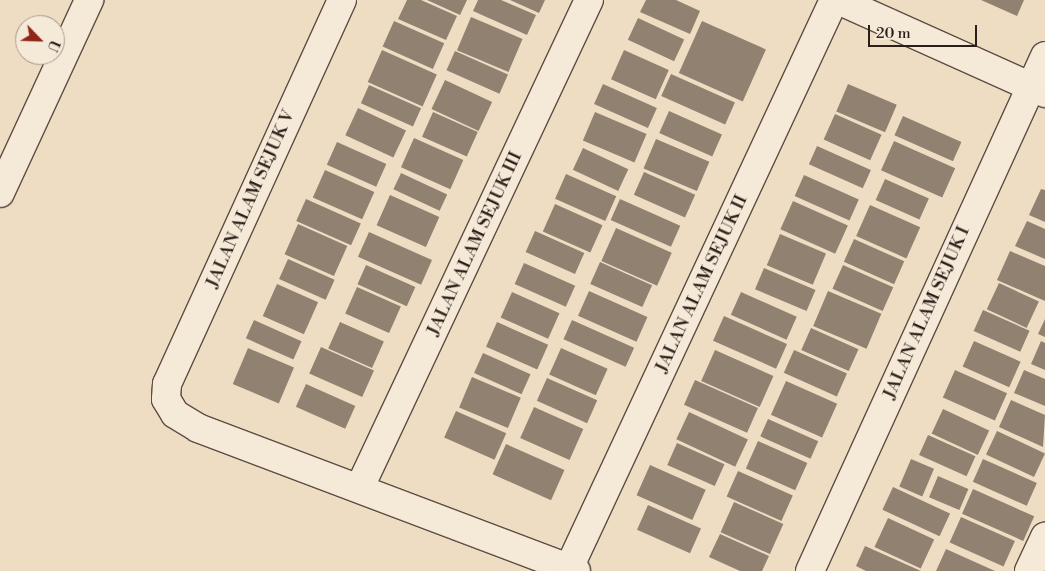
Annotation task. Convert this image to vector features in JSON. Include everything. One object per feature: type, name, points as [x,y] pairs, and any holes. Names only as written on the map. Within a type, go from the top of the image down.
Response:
[{"type":"street","points":[[0,193],[89,0]]},
{"type":"street","name":"JALAN ALAM SEJUK V","points":[[342,0],[167,384],[166,399],[175,414],[198,428],[360,487]]},
{"type":"street","name":"JALAN ALAM SEJUK III","points":[[360,487],[589,0]]},
{"type":"street","points":[[836,0],[1038,90]]},
{"type":"street","name":"JALAN ALAM SEJUK II","points":[[572,570],[836,0]]},
{"type":"street","name":"JALAN ALAM SEJUK I","points":[[810,571],[1038,90],[1045,56]]},
{"type":"street","points":[[360,487],[572,570]]},
{"type":"street","points":[[1029,571],[1045,536]]},
{"type":"building","points":[[407,0],[421,0],[457,16],[446,40],[398,19]]},
{"type":"building","points":[[427,0],[467,0],[460,15]]},
{"type":"building","points":[[478,0],[501,0],[536,15],[527,35],[473,11]]},
{"type":"building","points":[[510,0],[545,0],[539,13]]},
{"type":"building","points":[[646,0],[676,0],[700,11],[690,34],[640,12]]},
{"type":"building","points":[[981,0],[1024,0],[1017,16]]},
{"type":"building","points":[[471,17],[523,39],[508,72],[457,50]]},
{"type":"building","points":[[638,18],[684,40],[674,61],[628,40]]},
{"type":"building","points":[[394,21],[444,43],[433,69],[383,47]]},
{"type":"building","points":[[702,21],[766,49],[743,102],[679,73]]},
{"type":"building","points":[[382,50],[437,74],[423,106],[368,82]]},
{"type":"building","points":[[624,50],[669,70],[656,99],[611,79]]},
{"type":"building","points":[[455,51],[508,75],[499,94],[446,70]]},
{"type":"building","points":[[671,74],[735,102],[725,124],[661,96]]},
{"type":"building","points":[[445,80],[492,102],[479,131],[431,109]]},
{"type":"building","points":[[603,84],[657,108],[648,128],[594,104]]},
{"type":"building","points":[[848,84],[897,105],[885,132],[836,112]]},
{"type":"building","points":[[369,85],[421,108],[413,126],[361,103]]},
{"type":"building","points":[[358,108],[406,130],[393,158],[345,135]]},
{"type":"building","points":[[669,111],[722,135],[712,157],[659,133]]},
{"type":"building","points":[[433,112],[478,132],[467,157],[422,137]]},
{"type":"building","points":[[595,112],[647,134],[634,162],[583,141]]},
{"type":"building","points":[[835,114],[882,135],[870,160],[824,140]]},
{"type":"building","points":[[903,116],[961,142],[953,161],[894,135]]},
{"type":"building","points":[[414,138],[463,160],[450,189],[401,167]]},
{"type":"building","points":[[656,139],[709,162],[697,191],[643,168]]},
{"type":"building","points":[[894,141],[955,168],[942,197],[881,170]]},
{"type":"building","points":[[337,142],[386,164],[376,187],[327,165]]},
{"type":"building","points":[[817,146],[871,170],[863,188],[809,164]]},
{"type":"building","points":[[583,148],[628,169],[618,191],[573,170]]},
{"type":"building","points":[[325,170],[374,192],[362,219],[313,197]]},
{"type":"building","points":[[644,172],[695,195],[685,218],[634,195]]},
{"type":"building","points":[[401,173],[447,195],[440,211],[393,189]]},
{"type":"building","points":[[566,174],[616,196],[605,221],[555,199]]},
{"type":"building","points":[[804,175],[859,199],[849,220],[795,196]]},
{"type":"building","points":[[885,179],[929,199],[919,220],[876,200]]},
{"type":"building","points":[[1041,189],[1045,190],[1045,222],[1029,215]]},
{"type":"building","points":[[390,195],[439,217],[426,247],[377,225]]},
{"type":"building","points":[[306,199],[361,223],[351,245],[296,221]]},
{"type":"building","points":[[620,199],[680,226],[671,247],[611,220]]},
{"type":"building","points":[[793,201],[848,225],[835,254],[780,229]]},
{"type":"building","points":[[555,204],[603,225],[590,253],[543,231]]},
{"type":"building","points":[[870,205],[920,227],[906,258],[856,236]]},
{"type":"building","points":[[1027,221],[1045,229],[1045,259],[1015,246]]},
{"type":"building","points":[[298,224],[347,246],[334,276],[285,254]]},
{"type":"building","points":[[616,228],[672,253],[657,286],[601,261]]},
{"type":"building","points":[[535,231],[584,253],[575,274],[526,252]]},
{"type":"building","points":[[369,232],[432,260],[421,285],[358,257]]},
{"type":"building","points":[[780,234],[826,254],[813,285],[767,265]]},
{"type":"building","points":[[854,239],[904,261],[894,284],[844,262]]},
{"type":"building","points":[[1010,251],[1045,266],[1045,301],[997,280]]},
{"type":"building","points":[[288,259],[335,280],[326,300],[279,279]]},
{"type":"building","points":[[600,262],[652,285],[642,307],[590,284]]},
{"type":"building","points":[[524,263],[575,286],[566,307],[515,284]]},
{"type":"building","points":[[366,265],[415,287],[407,306],[357,284]]},
{"type":"building","points":[[843,265],[893,287],[883,311],[832,289]]},
{"type":"building","points":[[764,268],[816,290],[807,311],[755,289]]},
{"type":"building","points":[[999,283],[1039,302],[1027,328],[987,309]]},
{"type":"building","points":[[277,284],[318,302],[304,334],[263,316]]},
{"type":"building","points":[[357,287],[401,307],[389,333],[345,313]]},
{"type":"building","points":[[589,291],[647,317],[636,342],[578,316]]},
{"type":"building","points":[[828,291],[881,314],[867,349],[813,326]]},
{"type":"building","points":[[512,292],[560,313],[548,339],[501,318]]},
{"type":"building","points":[[741,292],[797,317],[787,340],[731,315]]},
{"type":"building","points":[[983,310],[1030,331],[1020,352],[974,331]]},
{"type":"building","points":[[724,316],[787,344],[776,369],[713,341]]},
{"type":"building","points":[[1045,319],[1045,337],[1038,334]]},
{"type":"building","points":[[254,320],[302,341],[293,359],[246,338]]},
{"type":"building","points":[[572,320],[634,348],[626,367],[563,339]]},
{"type":"building","points":[[340,322],[384,342],[372,368],[328,348]]},
{"type":"building","points":[[497,322],[548,345],[537,369],[486,347]]},
{"type":"building","points":[[811,328],[859,349],[849,371],[801,350]]},
{"type":"building","points":[[974,341],[1021,362],[1009,387],[963,367]]},
{"type":"building","points":[[1041,341],[1045,343],[1045,370],[1031,364]]},
{"type":"building","points":[[321,347],[374,371],[362,397],[309,373]]},
{"type":"building","points":[[248,348],[294,368],[279,403],[233,384]]},
{"type":"building","points":[[561,348],[608,369],[596,395],[549,374]]},
{"type":"building","points":[[715,350],[773,376],[760,407],[701,381]]},
{"type":"building","points":[[794,350],[847,374],[837,396],[784,373]]},
{"type":"building","points":[[483,353],[531,374],[522,394],[474,373]]},
{"type":"building","points":[[955,370],[1007,393],[995,421],[943,397]]},
{"type":"building","points":[[1024,370],[1045,379],[1045,406],[1014,393]]},
{"type":"building","points":[[472,377],[521,398],[508,428],[459,407]]},
{"type":"building","points":[[547,378],[597,400],[587,423],[537,401]]},
{"type":"building","points":[[695,380],[758,408],[747,433],[684,405]]},
{"type":"building","points":[[786,381],[837,404],[822,438],[771,415]]},
{"type":"building","points":[[306,384],[355,406],[345,429],[296,407]]},
{"type":"building","points":[[1011,400],[1045,415],[1043,447],[999,427]]},
{"type":"building","points":[[534,407],[583,429],[570,460],[520,438]]},
{"type":"building","points":[[943,409],[989,431],[978,455],[932,433]]},
{"type":"building","points":[[456,411],[506,433],[494,460],[444,437]]},
{"type":"building","points":[[689,412],[748,439],[735,467],[676,439]]},
{"type":"building","points":[[768,419],[818,441],[811,459],[760,436]]},
{"type":"building","points":[[997,431],[1045,453],[1034,477],[986,455]]},
{"type":"building","points":[[928,435],[976,456],[967,476],[919,455]]},
{"type":"building","points":[[758,441],[807,463],[795,490],[746,468]]},
{"type":"building","points":[[677,443],[725,464],[715,486],[667,465]]},
{"type":"building","points":[[506,444],[564,470],[551,500],[493,474]]},
{"type":"building","points":[[911,459],[934,469],[922,496],[899,487]]},
{"type":"building","points":[[983,459],[1037,483],[1027,506],[973,482]]},
{"type":"building","points":[[650,465],[706,490],[692,520],[637,495]]},
{"type":"building","points":[[738,471],[793,495],[781,521],[727,497]]},
{"type":"building","points":[[938,476],[968,489],[959,510],[929,497]]},
{"type":"building","points":[[893,487],[950,514],[940,536],[882,510]]},
{"type":"building","points":[[973,489],[1034,516],[1023,541],[962,514]]},
{"type":"building","points":[[734,502],[783,524],[770,554],[721,532]]},
{"type":"building","points":[[648,505],[701,529],[690,553],[637,530]]},
{"type":"building","points":[[961,517],[1015,541],[1004,567],[950,543]]},
{"type":"building","points":[[888,518],[934,540],[921,569],[874,547]]},
{"type":"building","points":[[720,534],[769,556],[762,571],[740,571],[709,557]]},
{"type":"building","points":[[865,546],[921,571],[866,571],[856,566]]},
{"type":"building","points":[[946,549],[995,571],[936,571]]}]
